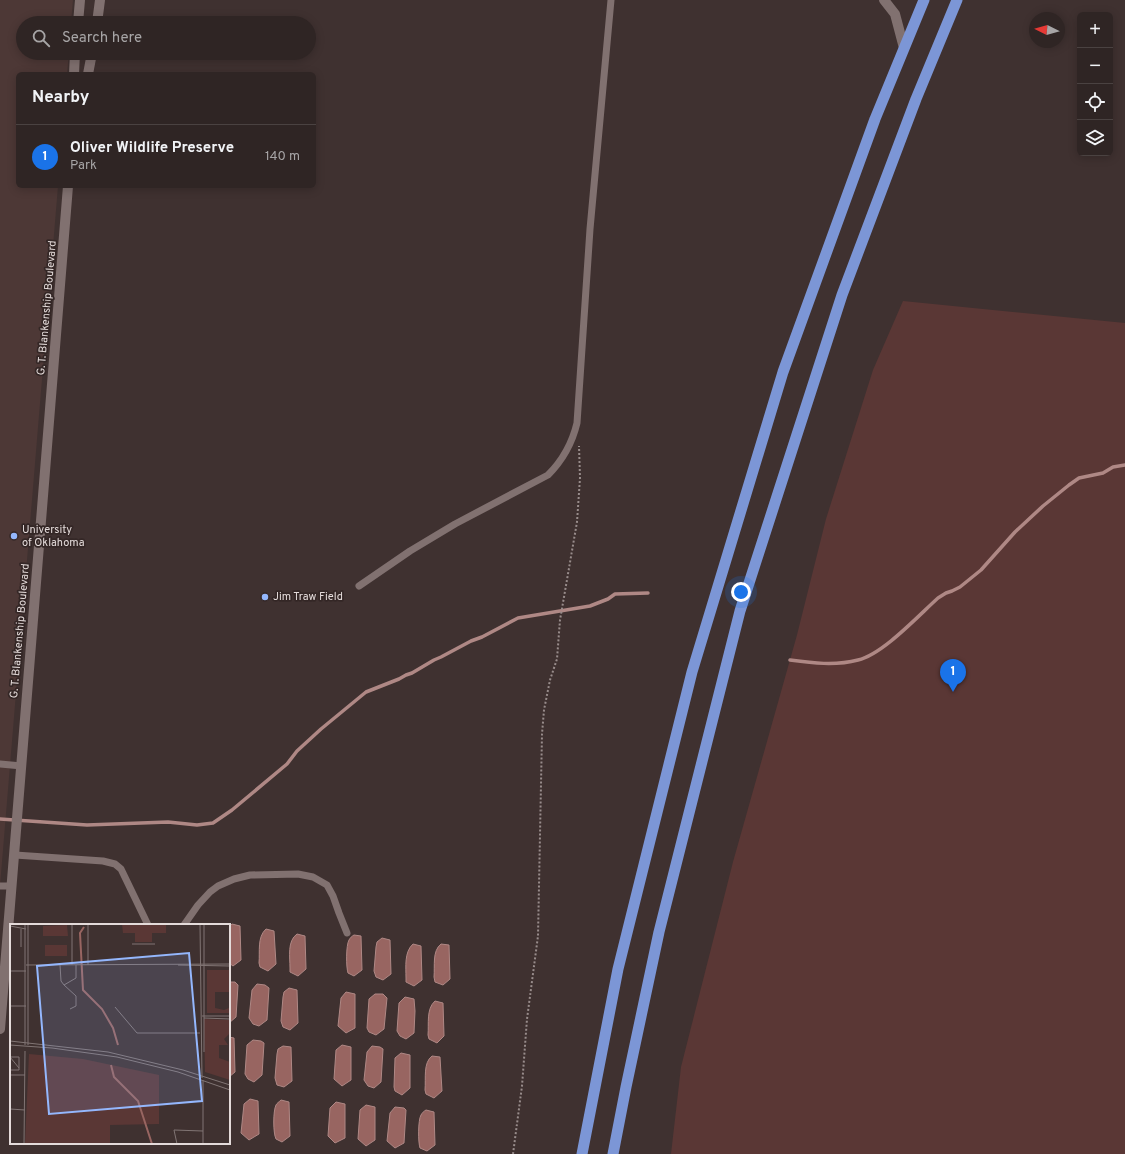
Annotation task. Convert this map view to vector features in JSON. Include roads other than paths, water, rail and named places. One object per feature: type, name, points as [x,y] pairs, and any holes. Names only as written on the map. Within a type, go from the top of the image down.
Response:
[{"type":"highway","points":[[582,1154],[618,969],[692,672],[783,372],[875,119],[924,0]]},
{"type":"highway","points":[[613,1154],[659,932],[740,611],[842,295],[916,99],[957,0]]},
{"type":"street","points":[[79,16],[80,0]]},
{"type":"street","points":[[98,16],[100,0]]},
{"type":"street","points":[[884,0],[895,14],[904,48]]},
{"type":"street","points":[[74,72],[75,60]]},
{"type":"street","points":[[88,72],[91,60]]},
{"type":"street","name":"G. T. Blankenship Boulevard","points":[[10,924],[12,886],[68,188]]},
{"type":"street","name":"G. T. Blankenship Boulevard","points":[[0,1029],[8,974],[10,930]]},
{"type":"lane","points":[[359,586],[410,551],[455,524],[548,475],[565,456],[571,442],[577,423],[587,266],[610,0]]},
{"type":"lane","points":[[0,764],[22,766]]},
{"type":"lane","points":[[15,855],[103,861],[115,864],[121,869],[148,924]]},
{"type":"lane","points":[[185,924],[198,905],[210,892],[229,881],[250,875],[298,874],[313,877],[327,885],[333,896],[338,914],[347,933]]},
{"type":"lane","points":[[0,886],[12,886]]},
{"type":"waterway","points":[[790,660],[815,663],[841,663],[858,660],[868,656],[900,634],[938,598],[960,587],[981,570],[1015,532],[1043,506],[1069,485],[1079,478],[1103,473],[1113,467],[1125,465]]},
{"type":"waterway","points":[[0,819],[87,825],[168,822],[197,825],[213,823],[232,810],[287,764],[297,751],[321,729],[366,692],[412,673],[434,660],[518,618],[590,606],[608,599],[615,594],[648,593]]},
{"type":"place","name":"University of Oklahoma","points":[[14,536]]},
{"type":"place","name":"Jim Traw Field","points":[[265,597]]},
{"type":"place","name":"Oliver Wildlife Preserve","points":[[953,692]]}]
